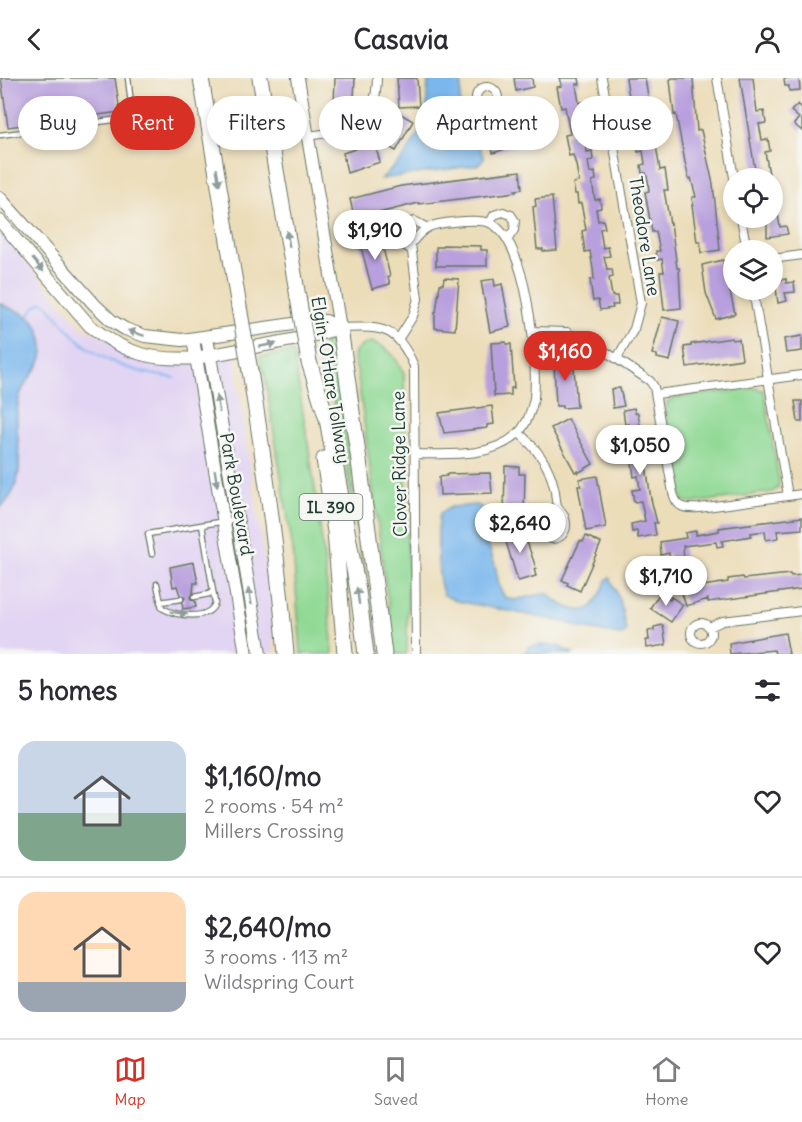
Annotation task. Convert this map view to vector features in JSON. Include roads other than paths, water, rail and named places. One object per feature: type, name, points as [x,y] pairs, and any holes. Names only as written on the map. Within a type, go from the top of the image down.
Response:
[{"type":"highway","points":[[191,78],[197,110],[207,135]]},
{"type":"highway","name":"IL 390","points":[[201,78],[207,114]]},
{"type":"highway","name":"Elgin-O'Hare Tollway","points":[[260,78],[309,362],[334,532],[345,654]]},
{"type":"highway","name":"IL 390","points":[[213,150],[270,498],[280,576],[286,654]]},
{"type":"highway","points":[[340,328],[360,461],[384,654]]},
{"type":"highway","points":[[309,362],[327,419],[358,591],[366,654]]},
{"type":"street","points":[[298,78],[340,328]]},
{"type":"street","points":[[308,136],[346,130],[359,124],[370,115],[376,97],[377,78]]},
{"type":"street","name":"Theodore Lane","points":[[602,78],[641,303],[634,329],[617,358]]},
{"type":"street","points":[[717,78],[732,168]]},
{"type":"street","points":[[0,198],[94,304],[125,330],[164,340],[207,338],[307,322],[326,321],[340,328]]},
{"type":"street","points":[[490,223],[494,215],[503,212],[511,215],[516,221],[514,230],[508,239]]},
{"type":"street","points":[[0,220],[90,326],[107,339],[135,353],[151,357],[179,359],[210,356],[308,337],[340,328],[378,329],[390,332],[399,338],[413,316],[418,299],[411,244],[419,233],[426,227],[437,223],[464,221],[490,223],[508,239],[519,266],[532,331],[534,398],[528,418],[519,433],[485,451],[416,454]]},
{"type":"street","points":[[411,250],[401,242],[400,232],[405,224],[414,221],[426,227]]},
{"type":"street","points":[[783,258],[802,255]]},
{"type":"street","points":[[755,300],[788,496]]},
{"type":"street","points":[[532,331],[567,332]]},
{"type":"street","name":"Park Boulevard","points":[[207,338],[260,654]]},
{"type":"street","name":"Clover Ridge Lane","points":[[399,338],[409,355],[415,373],[416,654]]},
{"type":"street","name":"Park Boulevard","points":[[193,339],[246,654]]},
{"type":"street","points":[[597,346],[651,382],[657,394],[672,492],[680,507],[689,509],[802,494]]},
{"type":"street","points":[[657,394],[802,375]]},
{"type":"street","points":[[519,433],[536,450],[546,465],[555,488],[557,508]]},
{"type":"street","points":[[709,627],[723,621],[802,611]]},
{"type":"lane","points":[[0,135],[121,119],[132,112],[128,78]]},
{"type":"lane","points":[[567,332],[581,336],[597,346]]},
{"type":"lane","points":[[152,554],[148,534],[237,519]]},
{"type":"lane","points":[[157,584],[162,608],[174,614],[208,613],[213,609],[215,603],[202,525]]},
{"type":"lane","points":[[194,597],[213,591]]},
{"type":"lane","points":[[160,602],[181,599]]},
{"type":"water","points":[[430,78],[462,78],[460,96],[427,96]]},
{"type":"water","points":[[415,139],[415,150],[481,150],[484,158],[478,165],[381,179],[405,156]]},
{"type":"water","points":[[0,303],[30,317],[38,328],[43,347],[40,363],[26,383],[19,399],[17,428],[19,470],[10,496],[0,508]]},
{"type":"water","points":[[477,505],[484,511],[485,535],[500,589],[505,597],[514,600],[547,593],[569,608],[585,610],[595,603],[607,579],[610,578],[620,601],[626,630],[624,634],[582,628],[569,623],[457,601],[444,595],[438,567],[440,513],[451,507]]},
{"type":"water","points":[[530,646],[557,646],[574,654],[523,654]]},
{"type":"waterway","points":[[29,315],[42,302],[47,304],[77,339],[92,351],[114,363],[138,371],[175,378]]}]
